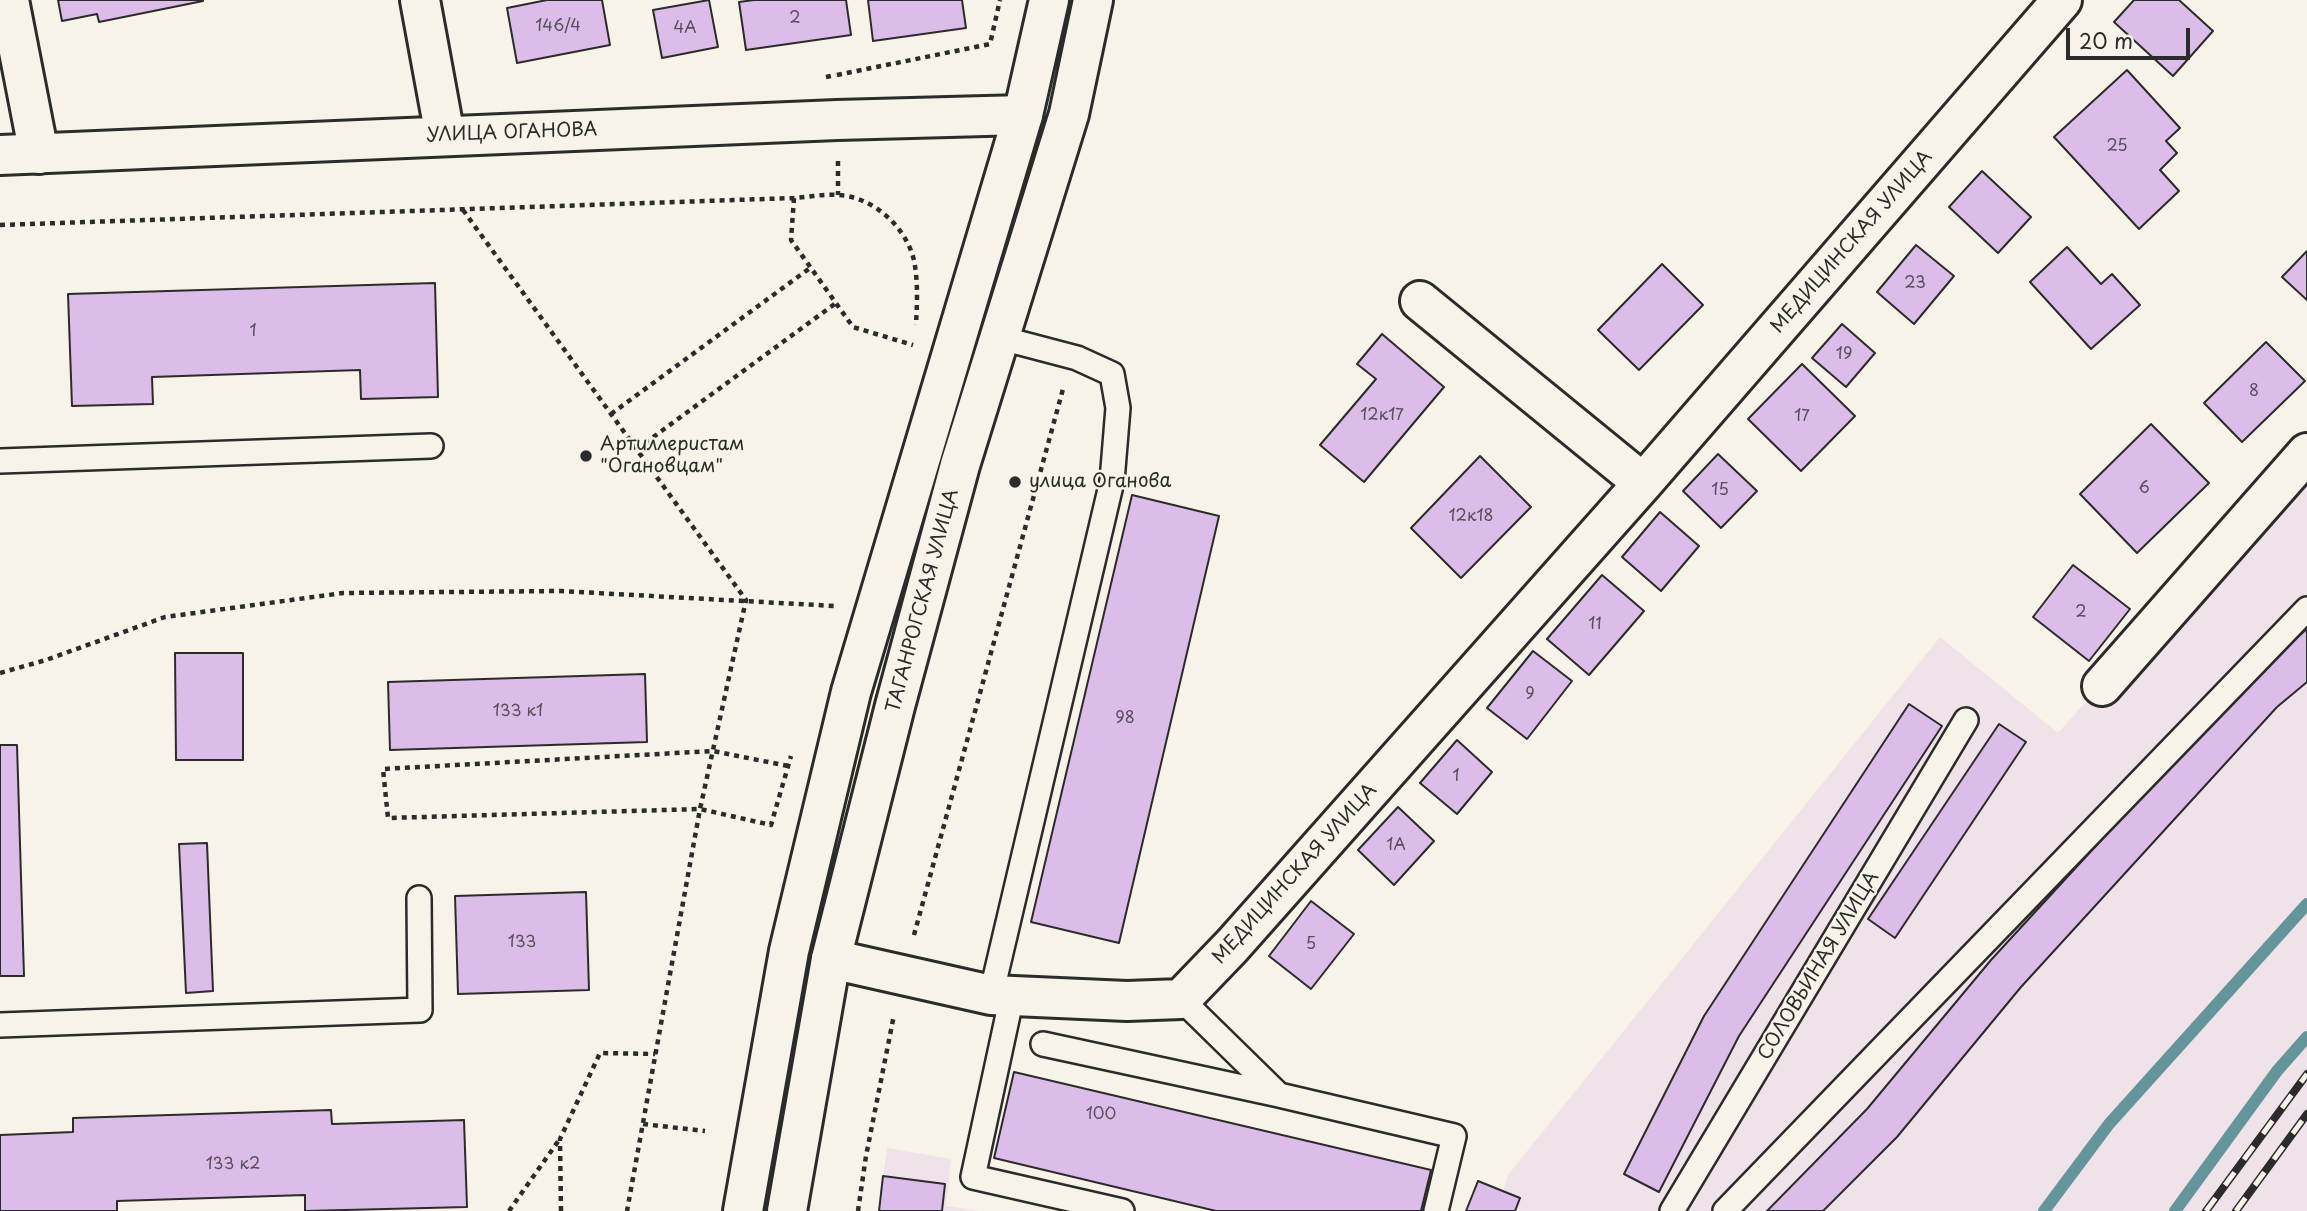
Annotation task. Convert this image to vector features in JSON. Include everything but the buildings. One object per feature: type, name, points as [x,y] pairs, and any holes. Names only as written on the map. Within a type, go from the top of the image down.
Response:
[{"type":"main road","points":[[9,0],[38,153]]},
{"type":"main road","points":[[420,0],[445,136]]},
{"type":"main road","points":[[743,1211],[789,951],[851,692],[1023,115],[1049,0]]},
{"type":"main road","name":"ТАГАНРОГСКАЯ УЛИЦА","points":[[787,1211],[831,959],[949,505],[1069,114],[1093,0]]},
{"type":"main road","name":"МЕДИЦИНСКАЯ УЛИЦА","points":[[1181,999],[1233,946],[1643,483],[2062,0]]},
{"type":"main road","name":"УЛИЦА ОГАНОВА","points":[[0,155],[1069,114]]},
{"type":"main road","points":[[1420,301],[1643,483]]},
{"type":"main road","points":[[2102,686],[2307,453]]},
{"type":"main road","points":[[789,951],[1002,995],[1127,1001],[1181,999]]},
{"type":"lane","points":[[1001,338],[1077,358],[1112,374],[1118,408],[1112,481],[1002,995],[973,1177],[1122,1211]]},
{"type":"lane","points":[[0,461],[431,446]]},
{"type":"lane","points":[[1725,1211],[2307,609]]},
{"type":"lane","name":"СОЛОВЬИНАЯ УЛИЦА","points":[[1672,1211],[1966,720]]},
{"type":"lane","points":[[0,1026],[420,1010],[419,898]]},
{"type":"lane","points":[[1181,999],[1279,1095]]},
{"type":"lane","points":[[1043,1044],[1454,1136],[1436,1211]]},
{"type":"path","points":[[0,225],[838,195],[861,199],[883,213],[904,236],[915,264],[916,324],[909,357]]},
{"type":"path","points":[[794,198],[791,240],[853,327],[913,344]]},
{"type":"path","points":[[463,209],[746,600],[700,809],[627,1211]]},
{"type":"path","points":[[611,414],[810,268]]},
{"type":"path","points":[[638,449],[835,303]]},
{"type":"path","points":[[858,1211],[866,1156],[903,975],[1063,389]]},
{"type":"path","points":[[0,673],[46,660],[165,617],[343,593],[560,591],[835,606],[839,593]]},
{"type":"path","points":[[788,766],[713,751],[383,769],[388,818],[700,809],[771,825],[792,753]]},
{"type":"path","points":[[509,1211],[560,1139],[600,1053],[655,1054]]},
{"type":"path","points":[[643,1124],[705,1131]]},
{"type":"path","points":[[560,1139],[561,1211]]},
{"type":"shaded area","points":[[2307,455],[2307,1211],[1498,1211],[1508,1175],[1940,637],[2058,733]]},
{"type":"shaded area","points":[[887,1148],[951,1159],[946,1206],[980,1211],[878,1211]]},
{"type":"waterway","points":[[2044,1211],[2109,1124],[2307,904]]},
{"type":"waterway","points":[[2175,1211],[2277,1071],[2307,1037]]},
{"type":"railway","points":[[2206,1211],[2307,1074]]},
{"type":"railway","points":[[2236,1211],[2307,1114]]},
{"type":"place","name":"Артиллеристам \"Огановцам\"","points":[[586,456]]},
{"type":"place","name":"улица Оганова","points":[[1015,482]]}]
